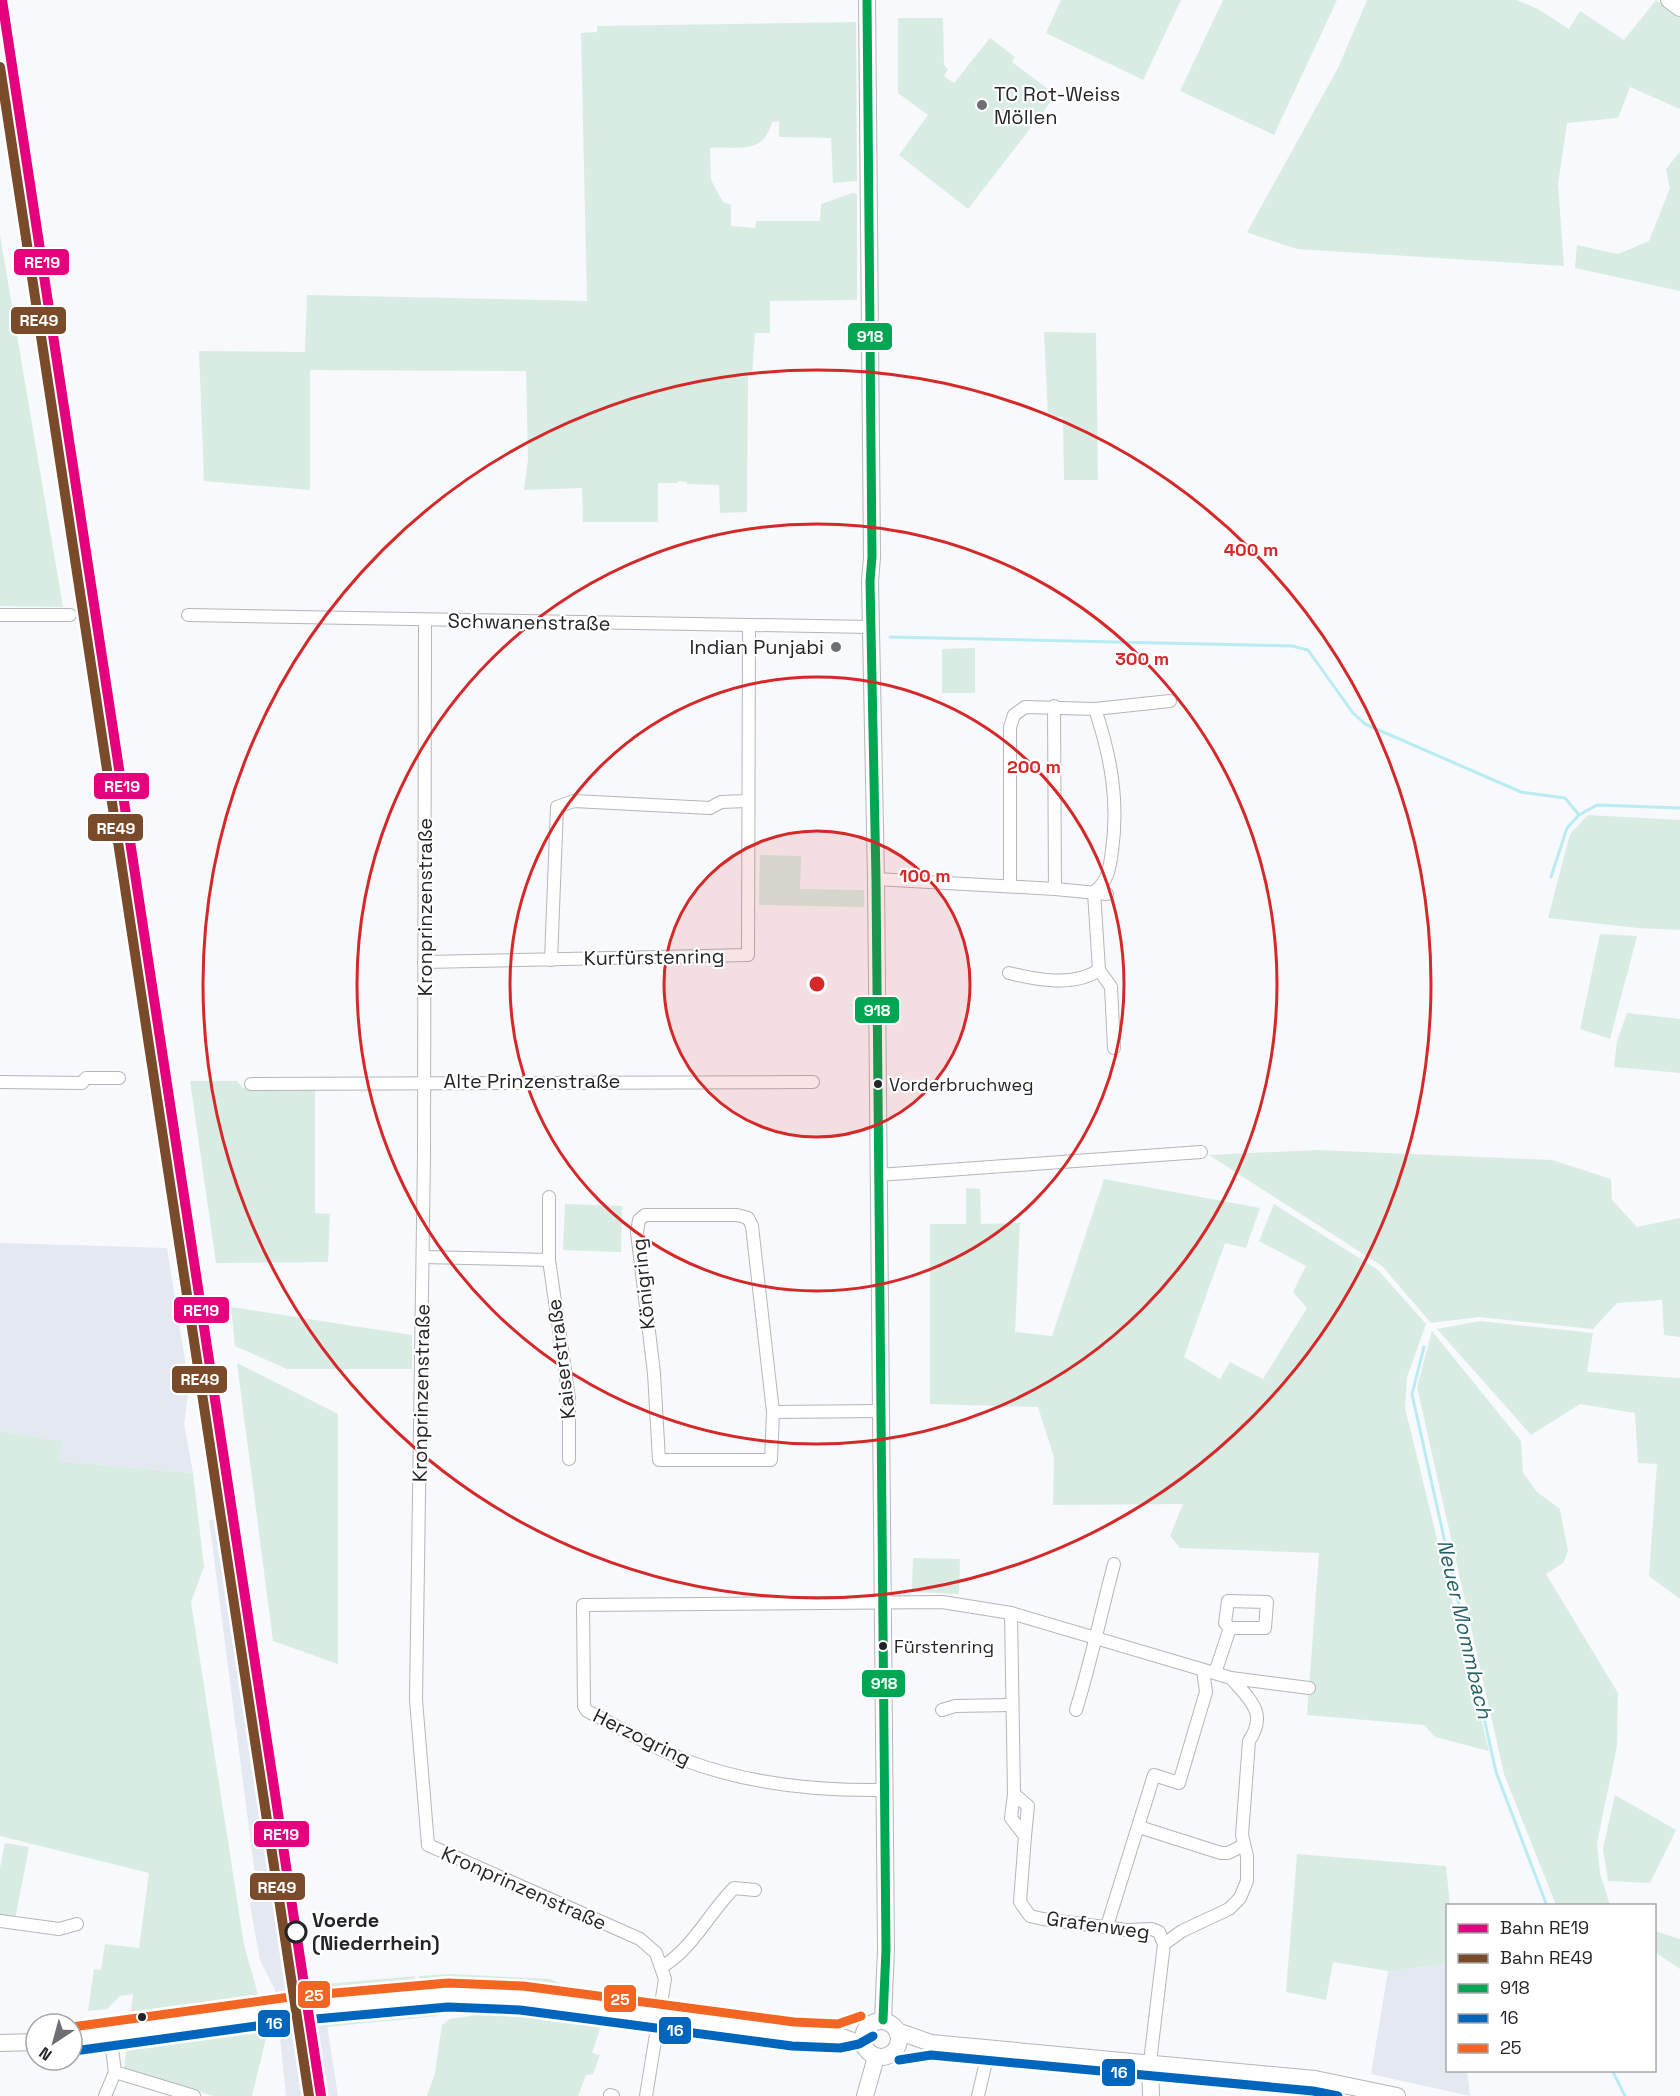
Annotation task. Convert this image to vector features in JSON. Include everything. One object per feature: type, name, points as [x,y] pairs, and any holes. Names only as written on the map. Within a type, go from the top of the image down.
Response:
[{"type":"main road","points":[[863,2045],[863,2033],[875,2023],[886,1949],[876,879],[870,627],[872,557],[867,0]]},
{"type":"main road","points":[[1669,0],[1680,8]]},
{"type":"main road","points":[[84,2037],[292,2008],[448,1995],[522,1998],[762,2031],[839,2036],[855,2033],[875,2023],[931,2043],[1315,2079],[1397,2096]]},
{"type":"main road","points":[[897,2031],[897,2048]]},
{"type":"main road","points":[[839,2036],[863,2045],[876,2057],[888,2056],[897,2048],[931,2043]]},
{"type":"main road","points":[[0,2043],[24,2042]]},
{"type":"main road","points":[[865,2096],[876,2057]]},
{"type":"main road","points":[[1150,2062],[1151,2096]]},
{"type":"street","points":[[0,615],[70,615]]},
{"type":"street","name":"Schwanenstraße","points":[[188,615],[426,621],[870,627]]},
{"type":"street","name":"Kronprinzenstraße","points":[[426,621],[423,1257],[416,1700],[428,1845],[640,1939],[656,1953],[663,1966]]},
{"type":"street","name":"Kurfürstenring","points":[[424,962],[748,955],[749,626]]},
{"type":"street","points":[[1010,886],[1010,728],[1014,715],[1025,707],[1054,706],[1095,709],[1170,701]]},
{"type":"street","points":[[1054,706],[1055,889]]},
{"type":"street","points":[[1095,709],[1108,746],[1114,783],[1116,825],[1110,865],[1101,893],[1099,970],[1111,987],[1114,1048]]},
{"type":"street","points":[[551,960],[557,807],[574,801],[710,808],[721,802],[747,801]]},
{"type":"street","points":[[876,879],[1101,893]]},
{"type":"street","points":[[1009,973],[1035,979],[1086,979],[1099,970]]},
{"type":"street","points":[[0,1082],[82,1083],[86,1078],[119,1078]]},
{"type":"street","name":"Alte Prinzenstraße","points":[[251,1084],[424,1081],[813,1082]]},
{"type":"street","points":[[878,1175],[1201,1152]]},
{"type":"street","name":"Kaiserstraße","points":[[549,1197],[549,1260],[569,1398],[569,1459]]},
{"type":"street","name":"Königring","points":[[645,1215],[737,1215],[748,1218],[752,1226],[773,1412],[771,1460],[659,1460],[654,1373],[637,1232],[639,1220],[645,1215]]},
{"type":"street","points":[[423,1257],[549,1260]]},
{"type":"street","points":[[773,1412],[880,1411]]},
{"type":"street","points":[[1076,1710],[1092,1656],[1094,1638],[1114,1564]]},
{"type":"street","points":[[882,1602],[942,1602],[1011,1613],[1231,1678],[1309,1688]]},
{"type":"street","name":"Herzogring","points":[[882,1602],[583,1605],[584,1706],[587,1712],[689,1762],[733,1774],[792,1785],[884,1790]]},
{"type":"street","name":"Grafenweg","points":[[1011,1613],[1014,1794],[1011,1818],[1025,1836],[1020,1902],[1030,1916],[1072,1924],[1152,1929],[1159,1932],[1164,1944]]},
{"type":"street","points":[[1107,1926],[1154,1775],[1179,1783],[1206,1692],[1209,1671],[1230,1628]]},
{"type":"street","points":[[1150,2062],[1164,1944],[1182,1931],[1229,1909],[1240,1899],[1247,1881],[1247,1856],[1242,1836],[1249,1741],[1258,1728],[1256,1706],[1231,1678]]},
{"type":"street","points":[[942,1710],[955,1706],[1011,1705]]},
{"type":"street","points":[[1139,1827],[1221,1852],[1228,1853],[1244,1845]]},
{"type":"street","points":[[646,2096],[660,2018],[665,1979],[663,1966],[679,1956],[734,1888],[755,1890]]},
{"type":"street","points":[[0,1921],[59,1929],[76,1924]]},
{"type":"street","points":[[105,2096],[115,2072],[110,2033]]},
{"type":"street","points":[[978,2096],[989,2049]]},
{"type":"street","points":[[115,2072],[194,2096]]},
{"type":"shaded area","points":[[0,1243],[167,1248],[189,1386],[184,1424],[193,1473],[60,1461],[61,1441],[0,1431]]},
{"type":"shaded area","points":[[239,1518],[317,2019],[326,2019],[338,2096],[286,2096],[275,1990],[260,1960],[250,1905],[257,1890],[209,1520]]},
{"type":"shaded area","points":[[1446,1964],[1446,2072],[1467,2072],[1470,2096],[1371,2074],[1388,1971]]},
{"type":"green space","points":[[1061,0],[1181,0],[1143,80],[1046,33]]},
{"type":"green space","points":[[1223,0],[1337,0],[1274,135],[1180,91]]},
{"type":"green space","points":[[1367,0],[1516,0],[1538,9],[1569,29],[1580,11],[1624,40],[1656,0],[1680,18],[1680,109],[1630,87],[1618,118],[1567,123],[1558,184],[1564,266],[1297,249],[1247,232],[1338,68]]},
{"type":"green space","name":"TC Rot-Weiss Möllen","points":[[898,18],[943,18],[944,65],[948,69],[944,76],[954,83],[990,38],[1015,57],[1012,62],[1056,95],[968,209],[899,155],[928,115],[898,93]]},
{"type":"green space","points":[[856,22],[857,181],[833,183],[831,138],[779,137],[779,121],[772,122],[768,133],[755,145],[739,148],[710,148],[711,180],[723,202],[731,205],[731,226],[755,228],[756,221],[820,221],[821,204],[852,193],[857,194],[857,300],[770,301],[770,333],[755,333],[752,375],[748,374],[747,512],[720,513],[719,485],[687,484],[687,482],[678,481],[678,483],[658,483],[658,522],[583,522],[582,488],[524,490],[528,459],[526,371],[310,370],[310,490],[204,481],[199,351],[305,352],[307,295],[587,301],[581,33],[597,32],[597,26]]},
{"type":"green space","points":[[1680,152],[1680,291],[1575,268],[1577,245],[1618,254],[1649,241],[1670,188],[1666,169]]},
{"type":"green space","points":[[0,235],[63,607],[0,606]]},
{"type":"green space","points":[[1044,332],[1096,333],[1098,480],[1064,480],[1063,417],[1048,417]]},
{"type":"green space","points":[[975,648],[975,693],[942,693],[942,649]]},
{"type":"green space","points":[[1588,815],[1680,820],[1680,930],[1638,928],[1548,918],[1570,834]]},
{"type":"green space","points":[[760,855],[801,856],[800,889],[864,890],[864,907],[759,905]]},
{"type":"green space","points":[[1600,934],[1637,936],[1610,1039],[1580,1029]]},
{"type":"green space","points":[[1627,1013],[1680,1019],[1680,1073],[1614,1067],[1617,1041]]},
{"type":"green space","points":[[190,1081],[237,1081],[243,1088],[315,1090],[315,1213],[330,1214],[328,1262],[216,1263]]},
{"type":"green space","points":[[1317,1150],[1552,1160],[1611,1179],[1612,1200],[1637,1227],[1680,1218],[1680,1337],[1664,1335],[1662,1300],[1617,1303],[1593,1329],[1479,1317],[1431,1323],[1382,1266],[1209,1155]]},
{"type":"green space","points":[[1104,1179],[1260,1208],[1246,1248],[1225,1243],[1184,1357],[1220,1379],[1230,1362],[1263,1379],[1307,1308],[1293,1292],[1306,1266],[1259,1241],[1274,1204],[1378,1270],[1426,1324],[1407,1377],[1405,1408],[1489,1751],[1435,1737],[1424,1725],[1307,1715],[1319,1553],[1180,1548],[1170,1536],[1183,1504],[1053,1505],[1054,1457],[1038,1407],[930,1404],[930,1224],[966,1224],[966,1188],[980,1189],[981,1224],[1020,1223],[1015,1332],[1052,1336]]},
{"type":"green space","points":[[565,1204],[622,1206],[621,1252],[563,1250]]},
{"type":"green space","points":[[231,1307],[412,1335],[412,1369],[287,1369],[235,1346]]},
{"type":"green space","points":[[1480,1321],[1593,1333],[1587,1372],[1680,1378],[1680,1599],[1649,1576],[1657,1464],[1638,1463],[1635,1413],[1580,1404],[1531,1435],[1437,1329]]},
{"type":"green space","points":[[1432,1331],[1521,1441],[1523,1473],[1537,1492],[1560,1509],[1568,1551],[1563,1563],[1546,1574],[1618,1693],[1617,1746],[1597,1843],[1600,1874],[1610,1904],[1556,1904],[1504,1774],[1417,1387]]},
{"type":"green space","points":[[237,1363],[338,1414],[338,1664],[273,1641]]},
{"type":"green space","points":[[0,1431],[62,1441],[60,1461],[193,1473],[204,1567],[191,1602],[244,1945],[268,2030],[252,2096],[213,2096],[124,2069],[133,1994],[120,1996],[107,2009],[88,2011],[94,1969],[101,1970],[105,1944],[139,1948],[149,1873],[0,1836]]},
{"type":"green space","points":[[913,1558],[960,1559],[959,1594],[912,1592]]},
{"type":"green space","points":[[1615,1795],[1676,1830],[1650,1883],[1608,1881],[1603,1848]]},
{"type":"green space","points":[[5,1843],[29,1847],[15,1920],[0,1917],[0,1868]]},
{"type":"green space","points":[[1297,1854],[1446,1866],[1450,1904],[1446,1904],[1446,1964],[1388,1971],[1333,1962],[1326,2000],[1286,1992]]},
{"type":"green space","points":[[1656,1931],[1680,1939],[1680,1969],[1656,1953]]},
{"type":"green space","points":[[452,1974],[550,1979],[580,1992],[500,1984],[421,1984],[419,1976]]},
{"type":"green space","points":[[415,1976],[416,1985],[326,1992],[326,1984]]},
{"type":"green space","points":[[493,2006],[602,2023],[592,2053],[600,2055],[593,2074],[586,2075],[578,2096],[427,2096],[435,2073],[442,2025],[450,2019],[477,2015],[479,2007]]},
{"type":"green space","points":[[438,2008],[438,2016],[327,2027],[326,2019]]},
{"type":"waterway","points":[[890,637],[1292,646],[1308,650],[1353,713],[1365,724],[1521,792],[1565,798],[1579,815]]},
{"type":"waterway","points":[[1551,877],[1567,828],[1579,815],[1597,805],[1680,808]]},
{"type":"waterway","name":"Neuer Mommbach","points":[[1424,1347],[1412,1394],[1496,1772],[1546,1904]]},
{"type":"waterway","name":"Neuer Mommbach","points":[[1613,2072],[1625,2096]]},
{"type":"rail line","name":"RE19","points":[[2,0],[321,2096]]},
{"type":"rail line","name":"RE49","points":[[0,67],[309,2096]]},
{"type":"transit line","name":"918","points":[[867,0],[872,557],[870,581],[876,879],[886,1949],[883,2020]]},
{"type":"transit line","name":"25","points":[[84,2025],[290,1997],[448,1983],[523,1986],[794,2022],[838,2024],[861,2016]]},
{"type":"transit line","name":"16","points":[[84,2050],[293,2021],[448,2007],[520,2010],[792,2046],[840,2048],[859,2044],[873,2036]]},
{"type":"transit line","name":"16","points":[[899,2060],[931,2055],[1313,2091],[1338,2096]]},
{"type":"place","name":"TC Rot-Weiss Möllen","points":[[982,105]]},
{"type":"place","name":"Indian Punjabi","points":[[836,647]]},
{"type":"place","name":"Vorderbruchweg","points":[[878,1084]]},
{"type":"place","name":"Fürstenring","points":[[883,1646]]},
{"type":"place","name":"Voerde (Niederrhein)","points":[[296,1932]]}]
